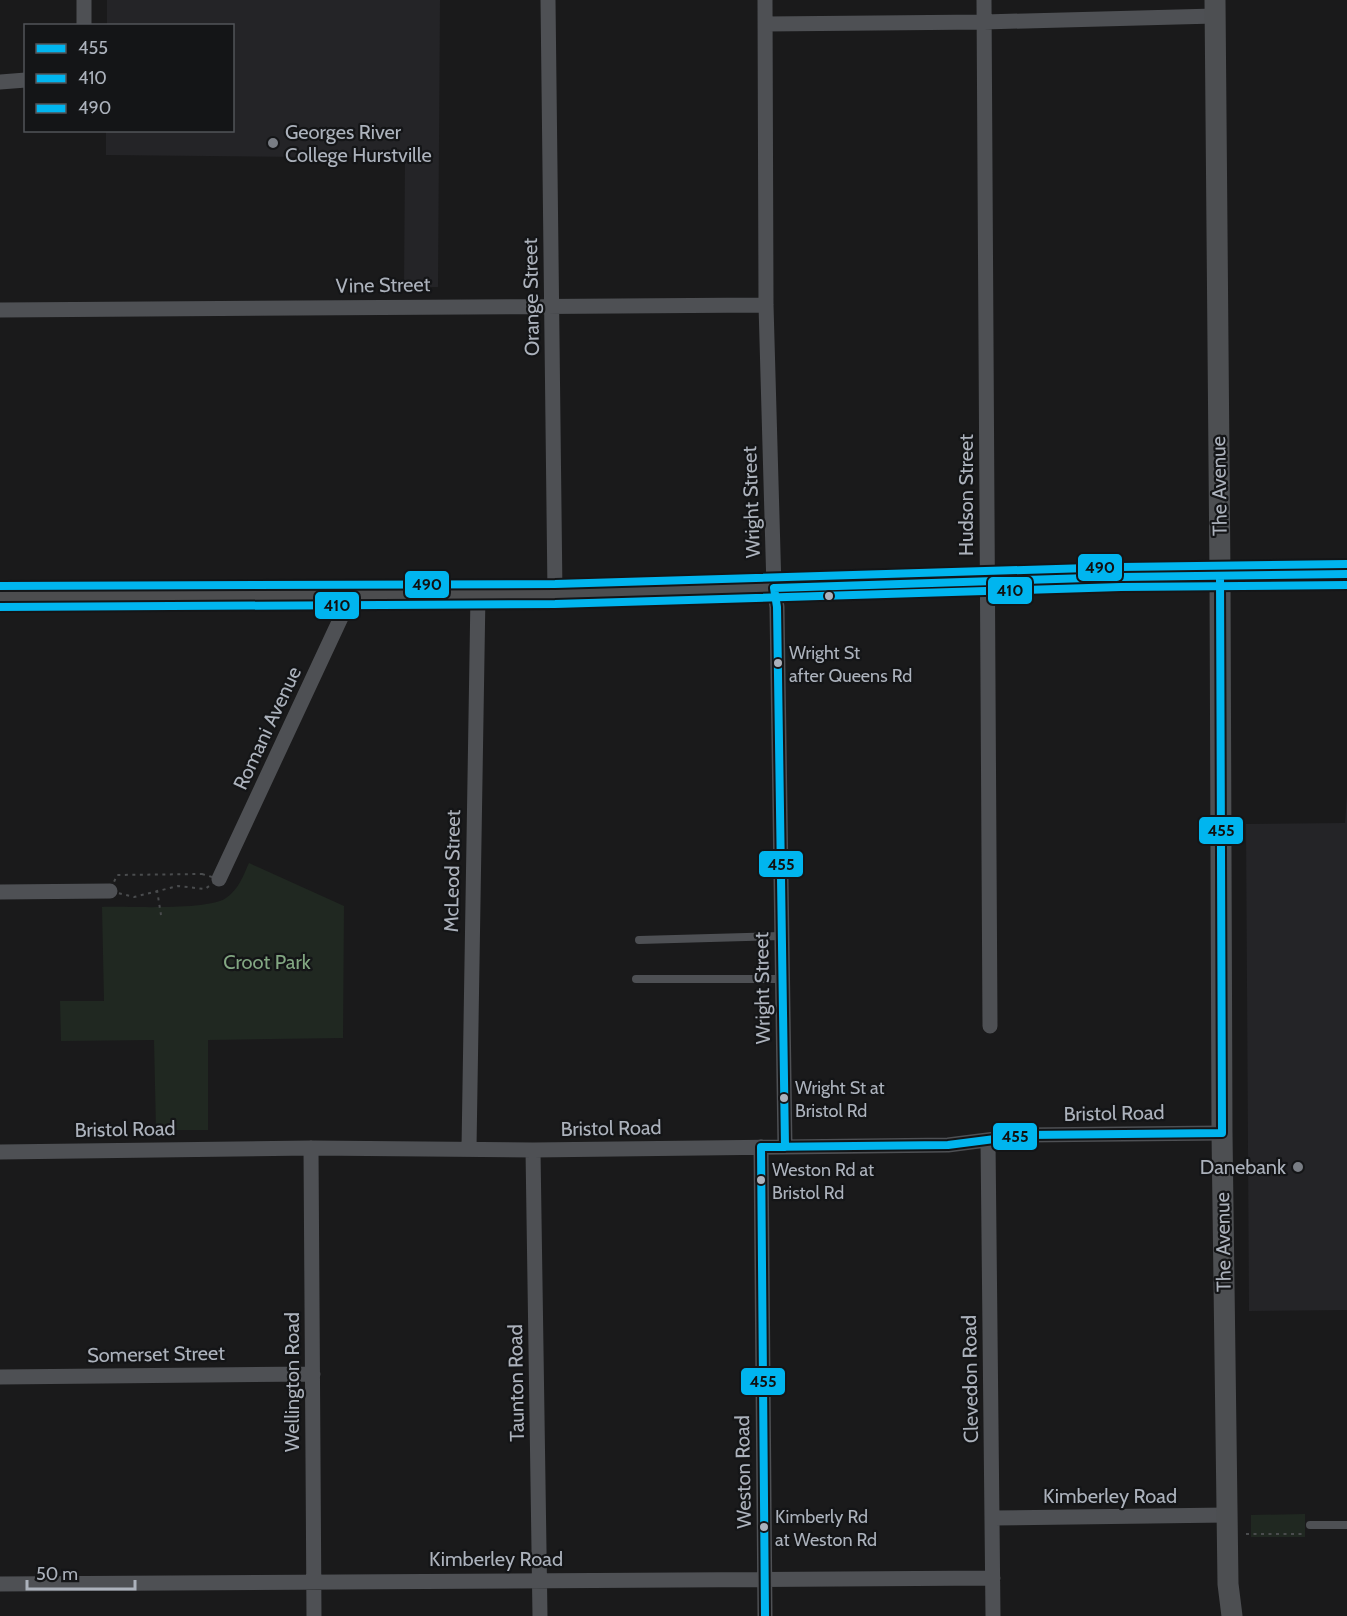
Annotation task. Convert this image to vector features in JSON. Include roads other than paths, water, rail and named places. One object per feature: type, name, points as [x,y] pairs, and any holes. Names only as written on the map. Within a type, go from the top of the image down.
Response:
[{"type":"main road","points":[[0,597],[555,594],[1121,577],[1347,574]]},
{"type":"street","points":[[84,0],[84,24]]},
{"type":"street","name":"Orange Street","points":[[548,0],[555,594]]},
{"type":"street","name":"Wright Street","points":[[765,0],[766,305],[774,588],[777,607],[785,1147]]},
{"type":"street","name":"Hudson Street","points":[[984,0],[990,1026]]},
{"type":"street","points":[[766,24],[984,22],[1215,8]]},
{"type":"street","name":"The Avenue","points":[[1215,8],[1222,1133],[1228,1584],[1232,1616]]},
{"type":"street","points":[[0,82],[24,80]]},
{"type":"street","name":"Vine Street","points":[[0,310],[766,305]]},
{"type":"street","name":"Romani Avenue","points":[[219,879],[352,594]]},
{"type":"street","name":"McLeod Street","points":[[469,1148],[478,594]]},
{"type":"street","points":[[0,892],[110,891]]},
{"type":"street","name":"Bristol Road","points":[[0,1152],[311,1148],[533,1150],[948,1145],[1026,1135],[1222,1133]]},
{"type":"street","name":"Clevedon Road","points":[[988,1141],[993,1616]]},
{"type":"street","name":"Weston Road","points":[[761,1147],[765,1616]]},
{"type":"street","name":"Wellington Road","points":[[311,1148],[314,1616]]},
{"type":"street","name":"Taunton Road","points":[[533,1150],[540,1616]]},
{"type":"street","name":"Somerset Street","points":[[0,1377],[313,1374]]},
{"type":"street","name":"Kimberley Road","points":[[993,1518],[1227,1525]]},
{"type":"street","name":"Kimberley Road","points":[[0,1584],[993,1578]]},
{"type":"street","name":"The Avenue","points":[[1223,1616],[1228,1584]]},
{"type":"lane","points":[[639,940],[782,936]]},
{"type":"lane","points":[[636,979],[782,979]]},
{"type":"lane","points":[[1310,1529],[1347,1525]]},
{"type":"place","name":"Georges River College Hurstville","points":[[273,143]]},
{"type":"place","name":"Wright St after Queens Rd","points":[[778,663]]},
{"type":"place","name":"Wright St at Bristol Rd","points":[[784,1098]]},
{"type":"place","name":"Danebank","points":[[1298,1167]]},
{"type":"place","name":"Weston Rd at Bristol Rd","points":[[761,1180]]},
{"type":"place","name":"Kimberly Rd at Weston Rd","points":[[764,1527]]},
{"type":"park label","name":"Croot Park","points":[[267,962]]}]
